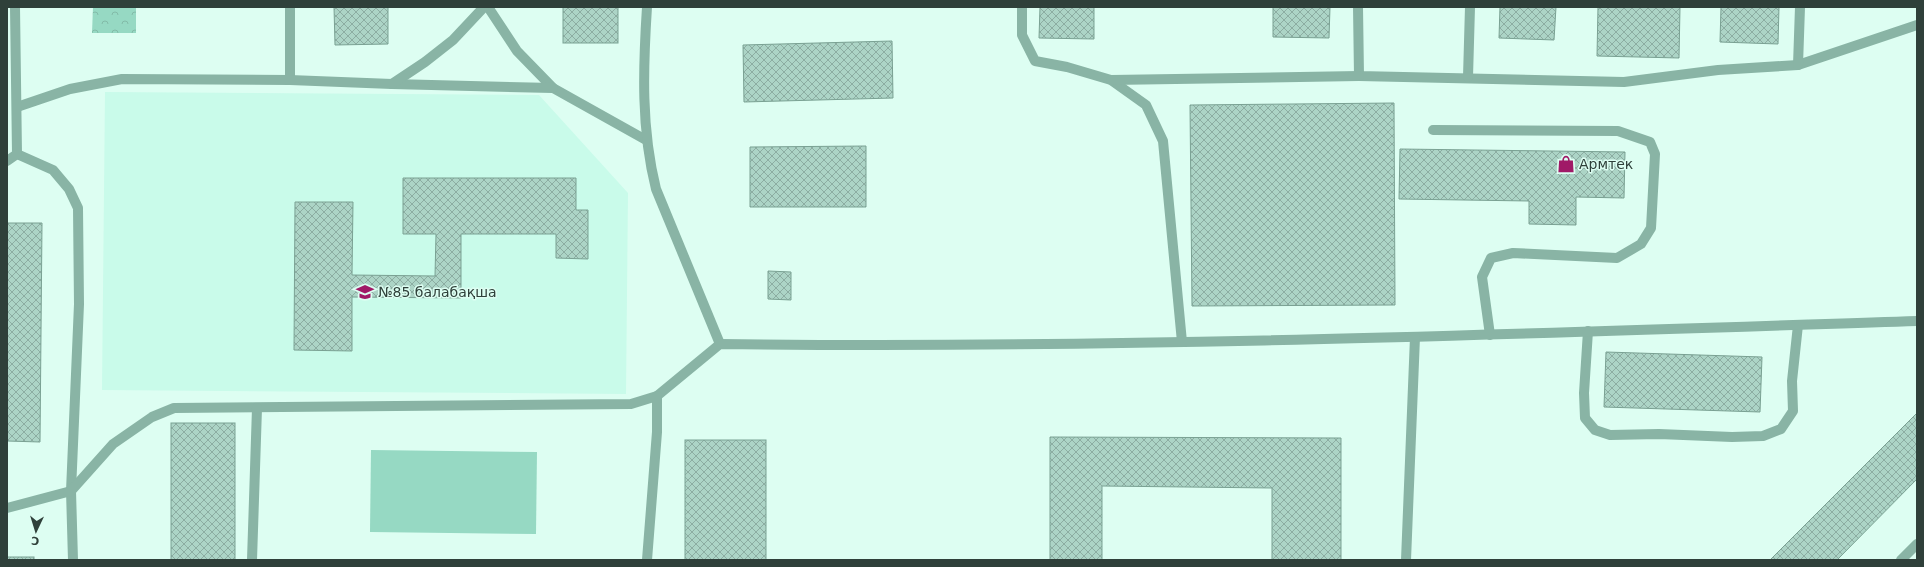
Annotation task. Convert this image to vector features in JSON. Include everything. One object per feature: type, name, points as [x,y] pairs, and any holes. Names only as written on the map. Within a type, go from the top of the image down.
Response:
[{"type":"lane","points":[[15,7],[17,154]]},
{"type":"lane","points":[[290,7],[290,80]]},
{"type":"lane","points":[[392,84],[425,62],[453,40],[484,7]]},
{"type":"lane","points":[[488,7],[517,51],[553,88],[646,140]]},
{"type":"lane","points":[[647,7],[643,86],[646,140],[656,189],[720,344]]},
{"type":"lane","points":[[1022,7],[1022,35],[1035,61],[1067,67],[1111,80],[1360,76],[1468,77],[1624,82],[1718,70],[1798,65],[1917,25]]},
{"type":"lane","points":[[1358,7],[1360,76]]},
{"type":"lane","points":[[1468,77],[1470,7]]},
{"type":"lane","points":[[1798,65],[1800,7]]},
{"type":"lane","points":[[17,107],[70,89],[122,79],[290,80],[553,88]]},
{"type":"lane","points":[[1111,80],[1146,105],[1163,141],[1182,342]]},
{"type":"lane","points":[[1433,130],[1618,131],[1650,142],[1654,154],[1650,228],[1640,244],[1617,258],[1513,253],[1491,258],[1482,277],[1490,335]]},
{"type":"lane","points":[[7,161],[17,154]]},
{"type":"lane","points":[[17,154],[52,170],[69,188],[78,208],[79,304],[71,491],[73,560]]},
{"type":"lane","points":[[7,508],[71,491],[112,444],[152,417],[174,408],[625,404],[657,396],[720,344],[903,346],[1182,342],[1490,335],[1917,321]]},
{"type":"lane","points":[[1588,331],[1584,393],[1585,418],[1595,430],[1610,435],[1659,434],[1732,437],[1763,436],[1781,429],[1793,411],[1792,381],[1798,325]]},
{"type":"lane","points":[[1406,560],[1415,337]]},
{"type":"lane","points":[[647,560],[657,432],[657,396]]},
{"type":"lane","points":[[252,560],[257,408]]},
{"type":"lane","points":[[1901,560],[1917,544]]},
{"type":"shaded area","name":"№85 балабақша","points":[[105,92],[539,95],[628,193],[626,394],[102,390]]},
{"type":"green space","points":[[93,7],[136,7],[136,33],[92,33]]},
{"type":"green space","points":[[371,450],[537,452],[536,534],[370,532]]},
{"type":"building","points":[[334,7],[388,7],[388,44],[335,45]]},
{"type":"building","points":[[563,7],[618,7],[618,43],[563,43]]},
{"type":"building","points":[[1040,7],[1094,7],[1094,39],[1039,38]]},
{"type":"building","points":[[1273,7],[1330,7],[1329,38],[1273,37]]},
{"type":"building","points":[[1500,7],[1556,7],[1554,40],[1499,38]]},
{"type":"building","points":[[1598,7],[1680,7],[1679,58],[1597,56]]},
{"type":"building","points":[[1721,7],[1779,7],[1778,44],[1720,42]]},
{"type":"building","points":[[892,41],[893,98],[744,102],[743,45]]},
{"type":"building","points":[[1394,103],[1395,305],[1192,306],[1190,105]]},
{"type":"building","points":[[866,146],[866,207],[750,207],[750,147]]},
{"type":"building","points":[[1400,149],[1625,152],[1624,198],[1576,197],[1576,225],[1529,224],[1529,201],[1399,199]]},
{"type":"building","points":[[403,178],[576,178],[576,210],[588,210],[588,259],[556,258],[556,234],[461,234],[461,298],[352,297],[352,351],[294,350],[295,202],[353,202],[352,275],[435,276],[436,234],[403,234]]},
{"type":"building","points":[[7,223],[42,223],[40,442],[7,441]]},
{"type":"building","points":[[768,271],[791,272],[791,300],[768,299]]},
{"type":"building","points":[[1606,352],[1762,357],[1760,412],[1604,407]]},
{"type":"building","points":[[1917,413],[1917,479],[1837,560],[1770,560]]},
{"type":"building","points":[[171,423],[235,423],[235,560],[171,560]]},
{"type":"building","points":[[1050,437],[1341,438],[1341,560],[1272,560],[1272,488],[1102,486],[1102,560],[1050,560]]},
{"type":"building","points":[[685,440],[766,440],[766,560],[685,560]]},
{"type":"building","points":[[7,557],[34,557],[34,560],[7,560]]},
{"type":"place","name":"Армтек","points":[[1566,164]]},
{"type":"place","name":"№85 балабақша","points":[[365,292]]}]
